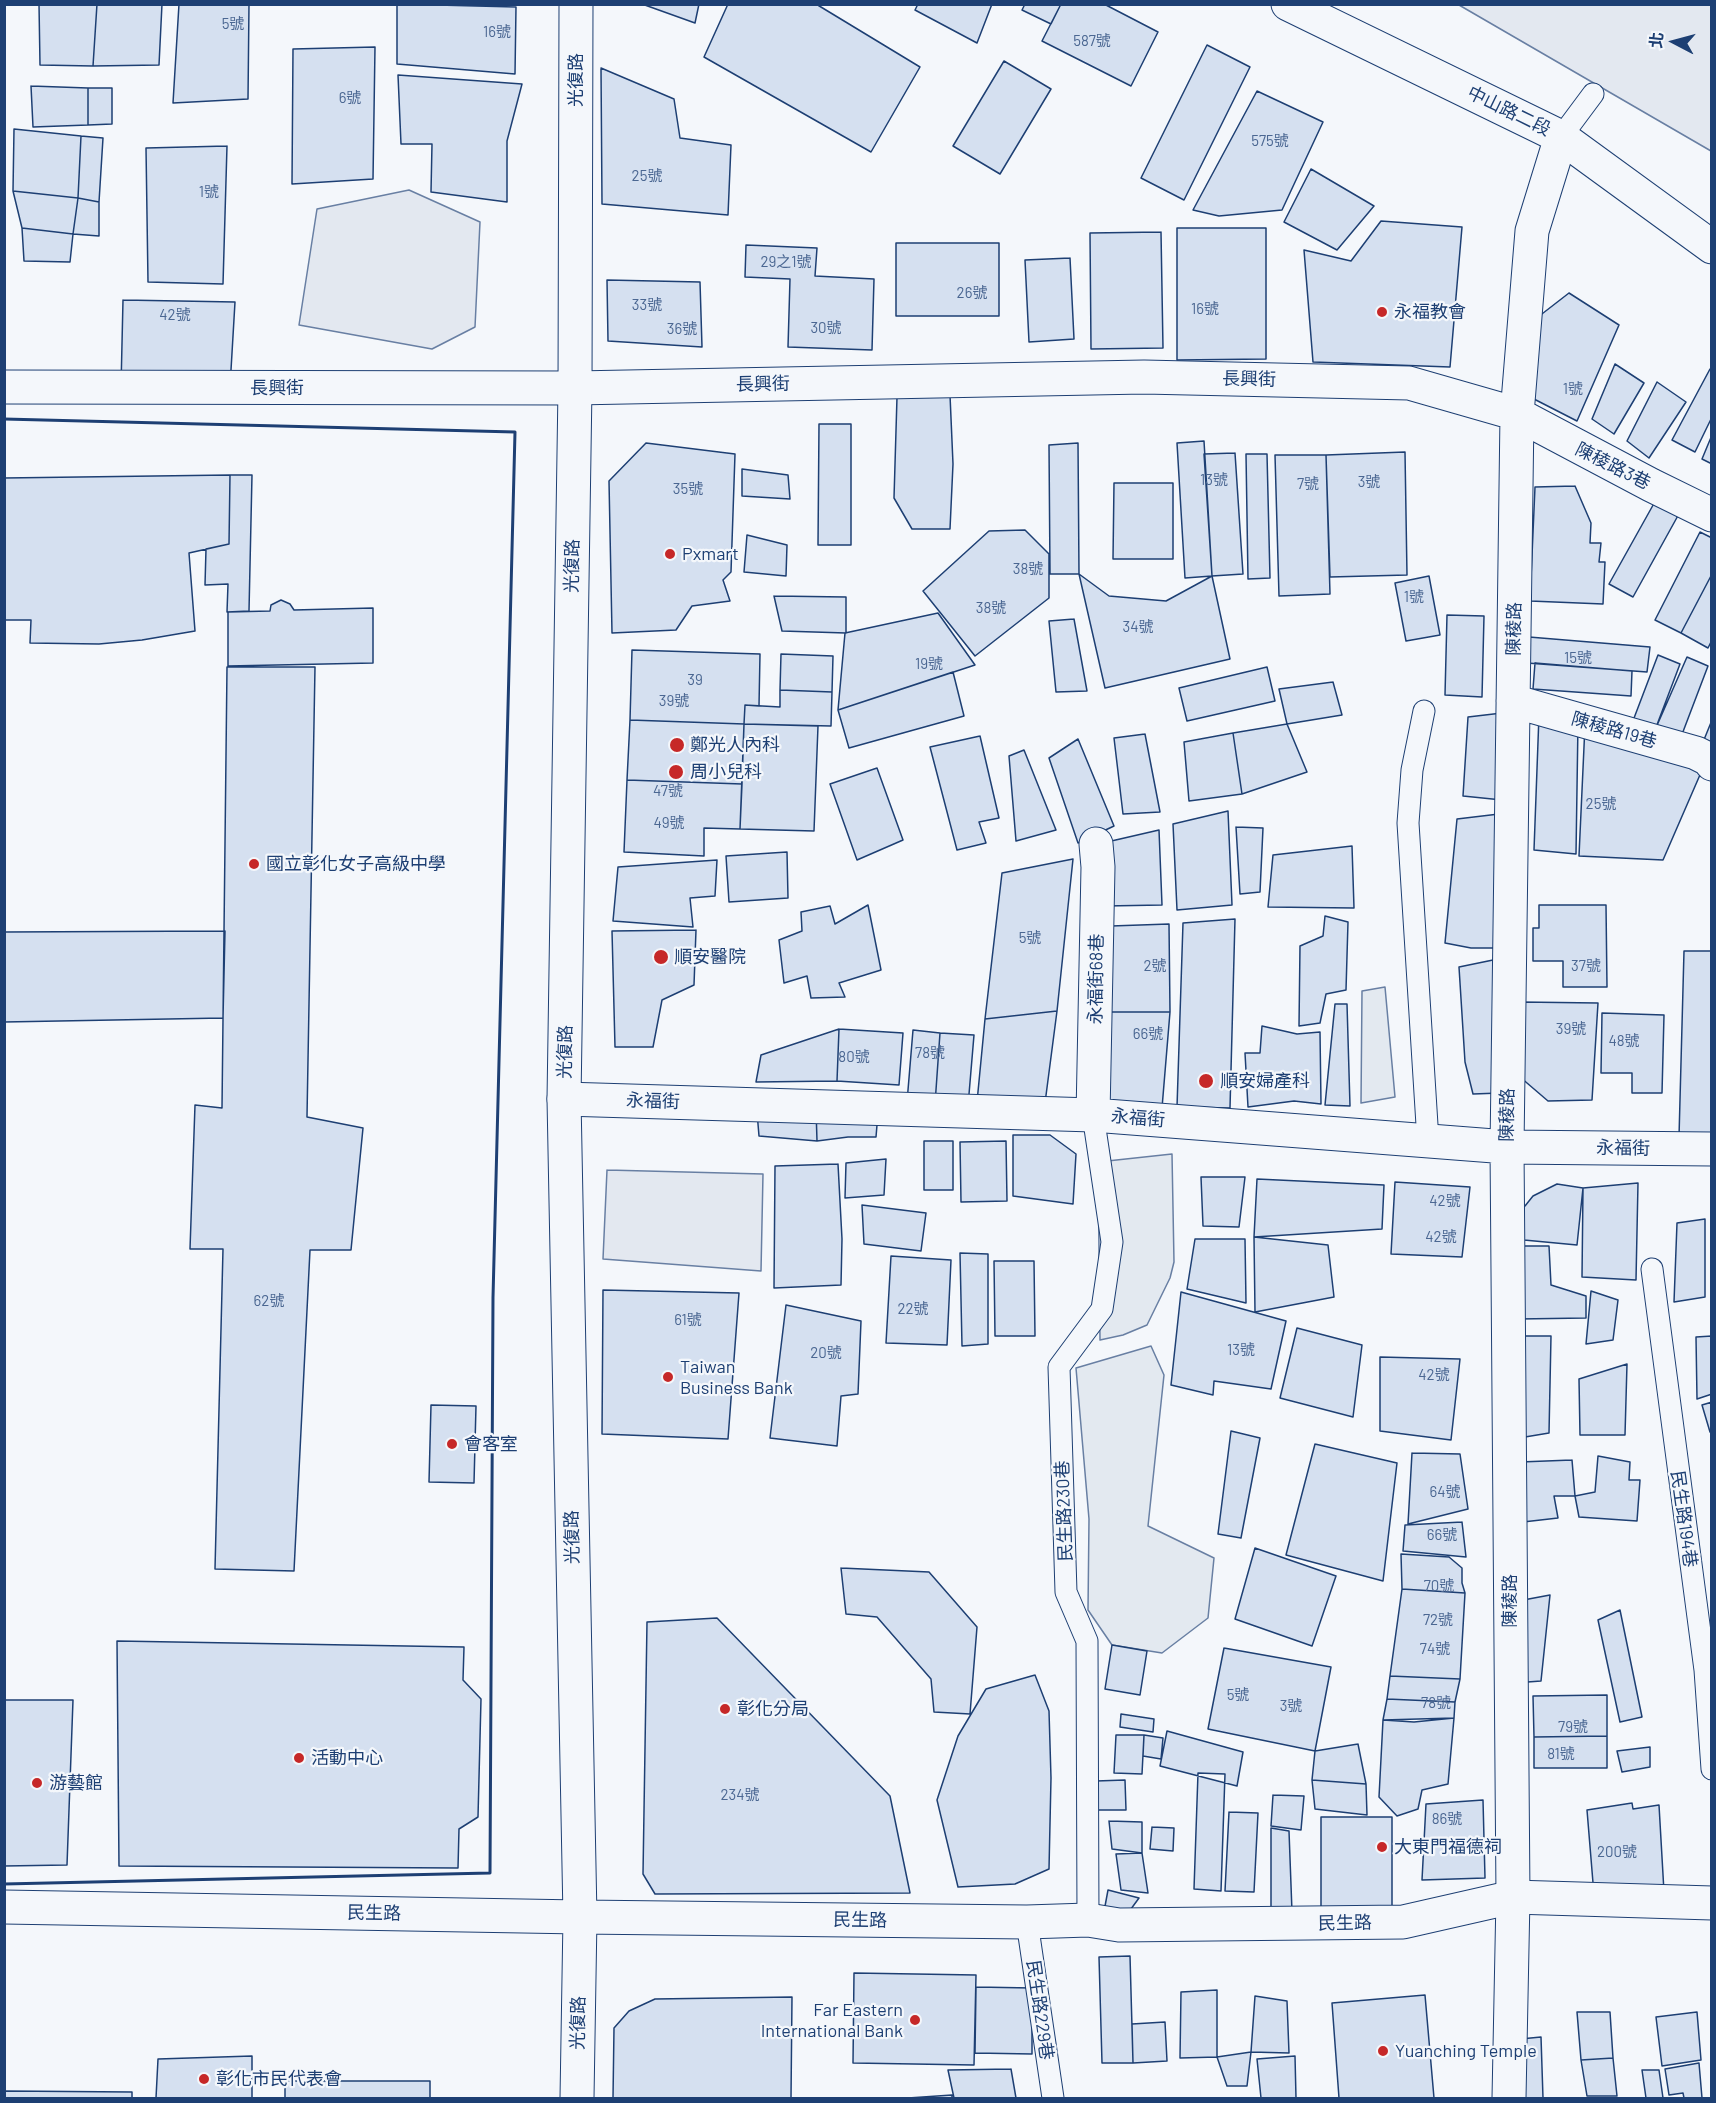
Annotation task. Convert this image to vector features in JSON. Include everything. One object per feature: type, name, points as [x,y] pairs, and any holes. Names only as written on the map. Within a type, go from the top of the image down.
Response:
[{"type":"street","name":"光復路","points":[[576,4],[575,388],[564,1098],[580,1917],[576,2098]]},
{"type":"street","name":"中山路二段","points":[[1288,4],[1560,137],[1712,247]]},
{"type":"street","name":"陳稜路","points":[[1509,2098],[1513,1897],[1507,1147],[1516,414],[1532,231],[1560,137]]},
{"type":"street","name":"長興街","points":[[4,387],[575,388],[1144,377],[1409,382],[1516,414]]},
{"type":"street","name":"陳稜路3巷","points":[[1516,414],[1651,486],[1712,515]]},
{"type":"street","name":"陳稜路19巷","points":[[1513,701],[1696,753],[1708,759],[1712,764]]},
{"type":"street","name":"永福街68巷","points":[[1093,1115],[1098,867],[1096,844]]},
{"type":"street","name":"永福街","points":[[564,1098],[1093,1115],[1507,1147],[1712,1149]]},
{"type":"street","name":"民生路","points":[[4,1907],[1027,1923],[1088,1920],[1119,1925],[1403,1922],[1513,1897],[1712,1903]]},
{"type":"lane","points":[[1560,137],[1593,94]]},
{"type":"lane","points":[[1424,711],[1412,770],[1408,823],[1428,1141]]},
{"type":"lane","name":"民生路230巷","points":[[1088,1920],[1087,1641],[1066,1592],[1059,1367],[1102,1309],[1112,1242],[1093,1115]]},
{"type":"lane","name":"民生路194巷","points":[[1652,1269],[1705,1670],[1712,1769]]},
{"type":"lane","name":"民生路229巷","points":[[1027,1923],[1053,2098]]},
{"type":"shaded area","points":[[1459,5],[1711,5],[1711,151]]},
{"type":"shaded area","points":[[409,190],[480,222],[475,327],[432,349],[299,325],[317,209]]},
{"type":"shaded area","points":[[1385,987],[1395,1097],[1361,1103],[1362,991]]},
{"type":"shaded area","points":[[1172,1154],[1174,1262],[1170,1278],[1147,1325],[1123,1335],[1100,1340],[1098,1162]]},
{"type":"shaded area","points":[[607,1170],[763,1174],[761,1271],[603,1259]]},
{"type":"shaded area","points":[[1151,1346],[1164,1375],[1148,1526],[1214,1558],[1208,1618],[1162,1653],[1112,1645],[1088,1610],[1089,1519],[1076,1368]]},
{"type":"building","points":[[39,4],[97,4],[93,66],[40,65]]},
{"type":"building","points":[[97,4],[162,4],[159,65],[93,66]]},
{"type":"building","points":[[179,4],[249,4],[248,99],[173,103]]},
{"type":"building","points":[[397,4],[516,7],[515,74],[397,64]]},
{"type":"building","points":[[642,4],[699,4],[695,23]]},
{"type":"building","points":[[728,4],[816,4],[920,67],[871,152],[704,57]]},
{"type":"building","points":[[918,4],[992,4],[977,43],[915,10]]},
{"type":"building","points":[[1025,4],[1061,4],[1051,24],[1022,10]]},
{"type":"building","points":[[1061,4],[1104,4],[1158,32],[1131,86],[1042,41]]},
{"type":"building","points":[[1207,45],[1250,67],[1184,200],[1141,178]]},
{"type":"building","points":[[375,47],[373,179],[292,184],[293,49]]},
{"type":"building","points":[[1004,61],[1051,89],[1000,174],[953,146]]},
{"type":"building","points":[[601,68],[674,99],[680,138],[731,145],[728,215],[602,204]]},
{"type":"building","points":[[398,75],[522,84],[507,141],[507,202],[431,192],[432,144],[401,144]]},
{"type":"building","points":[[31,86],[88,88],[88,125],[33,127]]},
{"type":"building","points":[[88,88],[112,88],[112,124],[88,125]]},
{"type":"building","points":[[1257,91],[1323,122],[1282,210],[1219,216],[1193,210]]},
{"type":"building","points":[[14,129],[81,136],[78,198],[13,191]]},
{"type":"building","points":[[81,136],[103,138],[99,202],[78,198]]},
{"type":"building","points":[[227,146],[223,284],[148,282],[146,148]]},
{"type":"building","points":[[1311,169],[1374,206],[1337,250],[1284,222]]},
{"type":"building","points":[[13,191],[78,198],[73,234],[22,228]]},
{"type":"building","points":[[78,198],[99,202],[99,236],[73,234]]},
{"type":"building","name":"永福教會","points":[[1381,221],[1462,227],[1450,367],[1313,362],[1304,250],[1351,261]]},
{"type":"building","points":[[22,228],[73,234],[70,262],[24,261]]},
{"type":"building","points":[[1177,228],[1266,228],[1266,359],[1177,360]]},
{"type":"building","points":[[1161,232],[1163,348],[1091,349],[1090,233]]},
{"type":"building","points":[[896,243],[999,243],[999,316],[896,316]]},
{"type":"building","points":[[746,245],[817,248],[815,276],[874,279],[872,350],[788,347],[790,279],[745,277]]},
{"type":"building","points":[[1070,258],[1074,339],[1029,342],[1025,260]]},
{"type":"building","points":[[607,280],[700,282],[702,347],[608,341]]},
{"type":"building","points":[[1569,293],[1619,325],[1577,421],[1532,398],[1538,317]]},
{"type":"building","points":[[123,300],[235,302],[230,387],[121,387]]},
{"type":"building","points":[[1615,364],[1644,383],[1614,434],[1592,419]]},
{"type":"building","points":[[1710,369],[1712,370],[1712,417],[1695,452],[1672,440]]},
{"type":"building","points":[[1657,382],[1686,402],[1649,458],[1627,441]]},
{"type":"building","points":[[950,395],[953,464],[950,529],[912,529],[894,498],[897,397]]},
{"type":"building","points":[[819,424],[851,424],[851,545],[818,545]]},
{"type":"building","points":[[1712,435],[1712,464],[1702,459]]},
{"type":"building","points":[[1204,441],[1212,576],[1185,578],[1177,443]]},
{"type":"building","name":"Pxmart","points":[[646,443],[735,454],[731,572],[723,580],[730,601],[692,606],[676,630],[612,633],[609,481]]},
{"type":"building","points":[[1078,443],[1079,574],[1050,574],[1049,445]]},
{"type":"building","points":[[1405,452],[1407,575],[1330,577],[1326,455]]},
{"type":"building","points":[[1235,453],[1243,574],[1212,576],[1204,454]]},
{"type":"building","points":[[1246,454],[1267,454],[1270,578],[1248,579]]},
{"type":"building","points":[[1275,455],[1326,455],[1330,594],[1279,596]]},
{"type":"building","points":[[742,469],[788,475],[790,499],[742,496]]},
{"type":"building","points":[[230,475],[229,544],[189,553],[195,631],[142,640],[99,644],[30,643],[31,620],[4,620],[4,478]]},
{"type":"building","points":[[230,475],[252,475],[249,611],[227,612],[228,584],[205,585],[206,549],[229,544]]},
{"type":"building","points":[[1114,483],[1173,483],[1173,559],[1113,559]]},
{"type":"building","points":[[1575,486],[1591,523],[1590,543],[1601,543],[1599,562],[1605,562],[1603,604],[1530,601],[1535,487]]},
{"type":"building","points":[[1657,498],[1680,512],[1633,597],[1609,584]]},
{"type":"building","points":[[1025,530],[1049,554],[1049,598],[975,656],[923,591],[989,531]]},
{"type":"building","points":[[1700,532],[1712,538],[1712,574],[1681,633],[1655,620]]},
{"type":"building","points":[[747,535],[787,545],[786,576],[744,572]]},
{"type":"building","points":[[1079,574],[1109,596],[1166,601],[1212,576],[1230,659],[1105,688]]},
{"type":"building","points":[[1712,574],[1712,640],[1708,648],[1681,633]]},
{"type":"building","points":[[1429,576],[1440,635],[1406,641],[1395,583]]},
{"type":"building","points":[[774,596],[846,597],[846,633],[782,631]]},
{"type":"building","points":[[281,600],[290,604],[294,610],[373,608],[373,663],[228,666],[228,612],[270,611],[271,605]]},
{"type":"building","points":[[938,613],[975,665],[838,710],[845,633]]},
{"type":"building","points":[[1447,615],[1484,616],[1482,697],[1445,695]]},
{"type":"building","points":[[1074,619],[1087,691],[1056,692],[1049,621]]},
{"type":"building","points":[[1529,637],[1650,647],[1647,672],[1527,663]]},
{"type":"building","points":[[632,650],[760,654],[759,706],[745,705],[744,724],[630,720]]},
{"type":"building","points":[[781,654],[833,656],[832,692],[780,690]]},
{"type":"building","points":[[1658,655],[1680,664],[1655,730],[1631,726]]},
{"type":"building","points":[[1687,657],[1708,666],[1681,737],[1655,730]]},
{"type":"building","points":[[1535,663],[1632,671],[1631,696],[1533,689]]},
{"type":"building","points":[[227,667],[315,667],[307,1117],[363,1128],[351,1250],[310,1250],[294,1571],[215,1569],[223,1249],[190,1249],[195,1105],[222,1108]]},
{"type":"building","points":[[1267,667],[1275,701],[1187,721],[1179,688]]},
{"type":"building","points":[[953,672],[964,716],[849,748],[838,710]]},
{"type":"building","points":[[1333,682],[1342,715],[1287,724],[1279,689]]},
{"type":"building","points":[[780,690],[832,692],[831,726],[744,724],[745,705],[780,707]]},
{"type":"building","points":[[1502,713],[1502,800],[1463,796],[1468,717]]},
{"type":"building","points":[[1539,715],[1578,723],[1576,854],[1534,850]]},
{"type":"building","points":[[630,720],[744,724],[742,784],[627,780]]},
{"type":"building","points":[[1712,720],[1712,758],[1699,752]]},
{"type":"building","points":[[744,724],[818,726],[814,831],[740,829]]},
{"type":"building","points":[[1287,724],[1307,772],[1242,794],[1233,733]]},
{"type":"building","points":[[1585,725],[1706,761],[1663,860],[1579,856]]},
{"type":"building","points":[[1233,733],[1242,794],[1189,801],[1184,742]]},
{"type":"building","points":[[1145,734],[1160,812],[1123,814],[1114,738]]},
{"type":"building","points":[[980,736],[999,818],[979,822],[986,843],[957,850],[930,747]]},
{"type":"building","points":[[1078,739],[1114,826],[1078,843],[1049,758]]},
{"type":"building","points":[[1024,750],[1056,830],[1016,841],[1009,756]]},
{"type":"building","points":[[877,768],[903,840],[857,860],[830,784]]},
{"type":"building","points":[[627,780],[742,784],[740,829],[704,828],[704,856],[624,852]]},
{"type":"building","points":[[1228,811],[1232,905],[1177,910],[1173,824]]},
{"type":"building","points":[[1499,814],[1497,948],[1471,948],[1445,943],[1457,819]]},
{"type":"building","points":[[1236,827],[1263,828],[1260,892],[1240,894]]},
{"type":"building","points":[[1159,830],[1162,905],[1105,906],[1107,842]]},
{"type":"building","points":[[1352,846],[1354,908],[1268,907],[1273,855]]},
{"type":"building","points":[[787,852],[788,898],[729,902],[726,856]]},
{"type":"building","points":[[1073,859],[1057,1011],[985,1019],[1002,873]]},
{"type":"building","points":[[717,860],[715,896],[690,898],[693,927],[613,921],[618,867]]},
{"type":"building","points":[[868,905],[881,970],[839,983],[845,997],[811,998],[807,976],[784,983],[779,940],[802,931],[801,912],[830,906],[835,924]]},
{"type":"building","points":[[1539,905],[1606,905],[1607,987],[1563,987],[1563,961],[1533,961],[1533,928],[1539,928]]},
{"type":"building","points":[[1325,916],[1348,922],[1346,990],[1326,994],[1320,1023],[1299,1026],[1300,946],[1323,936]]},
{"type":"building","points":[[1235,919],[1230,1108],[1177,1107],[1183,923]]},
{"type":"building","points":[[1169,924],[1170,1012],[1104,1012],[1111,926]]},
{"type":"building","points":[[696,930],[694,985],[662,1000],[653,1047],[615,1047],[612,931]]},
{"type":"building","points":[[225,931],[223,1018],[4,1022],[4,932]]},
{"type":"building","points":[[1684,951],[1712,951],[1712,1137],[1679,1137]]},
{"type":"building","points":[[1493,960],[1500,1093],[1473,1094],[1465,1062],[1459,967]]},
{"type":"building","points":[[1520,1002],[1598,1003],[1592,1100],[1548,1101],[1520,1077]]},
{"type":"building","points":[[1335,1004],[1347,1004],[1350,1106],[1325,1105]]},
{"type":"building","points":[[1057,1011],[1045,1103],[977,1102],[985,1019]]},
{"type":"building","points":[[1104,1012],[1170,1012],[1162,1108],[1105,1107]]},
{"type":"building","points":[[1602,1013],[1664,1015],[1662,1093],[1632,1093],[1632,1073],[1601,1073]]},
{"type":"building","points":[[1262,1026],[1297,1034],[1320,1032],[1321,1104],[1294,1101],[1248,1107],[1245,1053],[1260,1053]]},
{"type":"building","points":[[839,1029],[837,1081],[756,1082],[761,1055]]},
{"type":"building","points":[[839,1029],[903,1033],[899,1085],[837,1081]]},
{"type":"building","points":[[913,1030],[940,1033],[935,1104],[907,1102]]},
{"type":"building","points":[[940,1033],[974,1035],[968,1106],[935,1104]]},
{"type":"building","points":[[816,1109],[817,1141],[759,1136],[757,1112]]},
{"type":"building","points":[[816,1109],[878,1113],[876,1137],[848,1137],[817,1141]]},
{"type":"building","points":[[1013,1135],[1050,1135],[1076,1154],[1073,1204],[1013,1196]]},
{"type":"building","points":[[924,1141],[953,1141],[953,1190],[924,1190]]},
{"type":"building","points":[[1006,1141],[1007,1201],[961,1202],[960,1142]]},
{"type":"building","points":[[886,1159],[884,1195],[845,1198],[846,1163]]},
{"type":"building","points":[[838,1164],[842,1239],[841,1285],[774,1288],[775,1166]]},
{"type":"building","points":[[1201,1177],[1245,1177],[1239,1227],[1203,1226]]},
{"type":"building","points":[[1257,1179],[1384,1185],[1382,1229],[1254,1237]]},
{"type":"building","points":[[1395,1182],[1470,1187],[1462,1257],[1391,1254]]},
{"type":"building","points":[[1638,1183],[1636,1280],[1582,1277],[1583,1188]]},
{"type":"building","points":[[1557,1184],[1583,1188],[1577,1245],[1524,1240],[1519,1211],[1533,1196]]},
{"type":"building","points":[[862,1205],[926,1213],[921,1251],[864,1244]]},
{"type":"building","points":[[1705,1219],[1705,1297],[1674,1302],[1677,1223]]},
{"type":"building","points":[[1254,1237],[1328,1245],[1334,1297],[1255,1312]]},
{"type":"building","points":[[1195,1239],[1245,1239],[1246,1303],[1187,1289]]},
{"type":"building","points":[[1521,1246],[1549,1246],[1551,1285],[1586,1296],[1586,1318],[1518,1319]]},
{"type":"building","points":[[960,1253],[988,1254],[988,1344],[962,1346]]},
{"type":"building","points":[[891,1256],[951,1260],[947,1345],[886,1343]]},
{"type":"building","points":[[994,1261],[1034,1261],[1035,1336],[995,1336]]},
{"type":"building","name":"Taiwan Business Bank","points":[[603,1290],[739,1293],[728,1439],[602,1434]]},
{"type":"building","points":[[1591,1291],[1618,1300],[1613,1340],[1586,1344]]},
{"type":"building","points":[[1181,1292],[1286,1321],[1271,1389],[1214,1381],[1213,1395],[1171,1385]]},
{"type":"building","points":[[786,1305],[861,1321],[858,1394],[841,1396],[837,1446],[770,1438]]},
{"type":"building","points":[[1297,1328],[1362,1345],[1353,1417],[1280,1398]]},
{"type":"building","points":[[1524,1336],[1551,1336],[1549,1433],[1519,1438]]},
{"type":"building","points":[[1712,1336],[1712,1394],[1697,1399],[1696,1337]]},
{"type":"building","points":[[1380,1357],[1460,1359],[1451,1440],[1380,1431]]},
{"type":"building","points":[[1627,1364],[1625,1435],[1580,1435],[1579,1379]]},
{"type":"building","points":[[1712,1402],[1712,1432],[1710,1432],[1702,1405]]},
{"type":"building","name":"會客室","points":[[431,1405],[476,1406],[474,1483],[429,1482]]},
{"type":"building","points":[[1231,1431],[1260,1438],[1241,1538],[1218,1534]]},
{"type":"building","points":[[1315,1444],[1397,1463],[1383,1581],[1286,1555]]},
{"type":"building","points":[[1412,1453],[1460,1454],[1468,1509],[1408,1524]]},
{"type":"building","points":[[1598,1456],[1630,1462],[1629,1480],[1640,1480],[1637,1521],[1579,1517],[1575,1496],[1595,1492]]},
{"type":"building","points":[[1572,1460],[1575,1496],[1554,1496],[1558,1518],[1523,1522],[1520,1462]]},
{"type":"building","points":[[1462,1522],[1466,1557],[1403,1551],[1405,1525]]},
{"type":"building","points":[[1255,1548],[1336,1576],[1312,1646],[1235,1619]]},
{"type":"building","points":[[1401,1554],[1449,1557],[1462,1568],[1465,1593],[1402,1589]]},
{"type":"building","points":[[841,1568],[929,1572],[977,1627],[970,1714],[934,1712],[931,1679],[877,1617],[846,1614]]},
{"type":"building","points":[[1402,1589],[1465,1593],[1460,1679],[1390,1676]]},
{"type":"building","points":[[1550,1595],[1541,1681],[1514,1683],[1518,1601]]},
{"type":"building","points":[[1620,1610],[1642,1717],[1620,1722],[1598,1620]]},
{"type":"building","name":"彰化分局","points":[[717,1618],[890,1796],[910,1893],[655,1894],[643,1874],[647,1622]]},
{"type":"building","name":"活動中心","points":[[117,1641],[464,1647],[463,1680],[481,1699],[478,1817],[459,1829],[458,1868],[119,1866]]},
{"type":"building","points":[[1112,1645],[1147,1651],[1140,1695],[1105,1689]]},
{"type":"building","points":[[1224,1648],[1331,1667],[1315,1751],[1208,1729]]},
{"type":"building","points":[[1035,1675],[1049,1711],[1051,1778],[1049,1869],[1015,1884],[958,1887],[937,1800],[958,1736],[986,1689]]},
{"type":"building","points":[[1390,1676],[1460,1679],[1455,1702],[1387,1699]]},
{"type":"building","points":[[1607,1695],[1607,1736],[1534,1737],[1533,1696]]},
{"type":"building","points":[[1387,1699],[1455,1702],[1454,1718],[1383,1720]]},
{"type":"building","name":"游藝館","points":[[4,1700],[73,1700],[67,1865],[4,1866]]},
{"type":"building","points":[[1121,1714],[1154,1719],[1153,1732],[1120,1727]]},
{"type":"building","points":[[1454,1718],[1448,1784],[1422,1790],[1418,1809],[1397,1816],[1379,1797],[1383,1720],[1414,1722]]},
{"type":"building","points":[[1167,1731],[1243,1752],[1237,1786],[1160,1766]]},
{"type":"building","points":[[1116,1735],[1144,1735],[1142,1774],[1114,1773]]},
{"type":"building","points":[[1144,1735],[1163,1738],[1161,1759],[1143,1756]]},
{"type":"building","points":[[1607,1736],[1607,1768],[1534,1768],[1534,1737]]},
{"type":"building","points":[[1358,1744],[1366,1784],[1312,1780],[1315,1751]]},
{"type":"building","points":[[1650,1747],[1650,1767],[1622,1772],[1617,1751]]},
{"type":"building","points":[[1198,1773],[1225,1774],[1221,1891],[1194,1889]]},
{"type":"building","points":[[1125,1780],[1126,1810],[1097,1810],[1096,1781]]},
{"type":"building","points":[[1312,1780],[1366,1784],[1367,1815],[1315,1809]]},
{"type":"building","points":[[1273,1795],[1304,1796],[1301,1830],[1271,1826]]},
{"type":"building","points":[[1483,1800],[1485,1878],[1422,1880],[1426,1804]]},
{"type":"building","points":[[1632,1803],[1633,1809],[1659,1805],[1664,1892],[1594,1895],[1587,1810]]},
{"type":"building","points":[[1229,1812],[1258,1813],[1254,1892],[1225,1891]]},
{"type":"building","points":[[1321,1817],[1392,1817],[1392,1916],[1321,1915]]},
{"type":"building","points":[[1109,1821],[1142,1822],[1142,1853],[1112,1849]]},
{"type":"building","points":[[1152,1827],[1174,1828],[1173,1851],[1150,1849]]},
{"type":"building","points":[[1271,1828],[1289,1831],[1292,1912],[1271,1914]]},
{"type":"building","points":[[1142,1853],[1148,1893],[1121,1890],[1116,1854]]},
{"type":"building","points":[[1108,1890],[1139,1898],[1120,1924],[1103,1917]]},
{"type":"building","points":[[1130,1956],[1133,2063],[1102,2063],[1099,1957]]},
{"type":"building","name":"Far Eastern International Bank","points":[[854,1973],[976,1975],[974,2065],[853,2063]]},
{"type":"building","points":[[976,1987],[1032,1988],[1032,2054],[975,2053]]},
{"type":"building","points":[[1217,1990],[1217,2057],[1180,2058],[1181,1992]]},
{"type":"building","name":"Yuanching Temple","points":[[1425,1995],[1434,2098],[1339,2098],[1332,2003]]},
{"type":"building","points":[[1255,1996],[1287,2001],[1289,2053],[1251,2052]]},
{"type":"building","points":[[792,1997],[791,2098],[613,2098],[614,2028],[629,2011],[655,1999]]},
{"type":"building","points":[[1577,2012],[1610,2012],[1613,2058],[1581,2060]]},
{"type":"building","points":[[1697,2012],[1701,2060],[1662,2066],[1656,2017]]},
{"type":"building","points":[[1165,2022],[1167,2061],[1133,2063],[1132,2024]]},
{"type":"building","points":[[1541,2037],[1543,2098],[1510,2098],[1510,2040]]},
{"type":"building","points":[[1251,2052],[1247,2086],[1227,2086],[1217,2057]]},
{"type":"building","name":"彰化市民代表會","points":[[252,2056],[252,2098],[156,2098],[158,2059]]},
{"type":"building","points":[[1295,2056],[1296,2098],[1261,2098],[1257,2059]]},
{"type":"building","points":[[1613,2058],[1617,2096],[1587,2096],[1581,2060]]},
{"type":"building","points":[[1699,2063],[1702,2098],[1684,2098],[1683,2093],[1669,2095],[1665,2069]]},
{"type":"building","points":[[1011,2069],[1016,2098],[954,2098],[948,2070]]},
{"type":"building","points":[[1642,2070],[1659,2070],[1663,2098],[1646,2098]]},
{"type":"building","points":[[285,2081],[430,2081],[430,2098],[285,2098]]},
{"type":"building","points":[[4,2091],[132,2092],[132,2098],[4,2098]]},
{"type":"building","points":[[952,2095],[952,2098],[908,2098]]},
{"type":"wall","points":[[4,419],[515,432],[493,1297],[490,1873],[4,1884]]},
{"type":"place","name":"永福教會","points":[[1382,312]]},
{"type":"place","name":"Pxmart","points":[[670,554]]},
{"type":"place","name":"鄭光人內科","points":[[677,745]]},
{"type":"place","name":"周小兒科","points":[[676,772]]},
{"type":"place","name":"國立彰化女子高級中學","points":[[254,864]]},
{"type":"place","name":"順安醫院","points":[[661,957]]},
{"type":"place","name":"順安婦產科","points":[[1206,1081]]},
{"type":"place","name":"Taiwan Business Bank","points":[[668,1377]]},
{"type":"place","name":"會客室","points":[[452,1444]]},
{"type":"place","name":"彰化分局","points":[[725,1709]]},
{"type":"place","name":"活動中心","points":[[299,1758]]},
{"type":"place","name":"游藝館","points":[[37,1783]]},
{"type":"place","name":"大東門福德祠","points":[[1382,1847]]},
{"type":"place","name":"Far Eastern International Bank","points":[[915,2020]]},
{"type":"place","name":"Yuanching Temple","points":[[1383,2051]]},
{"type":"place","name":"彰化市民代表會","points":[[204,2079]]}]
